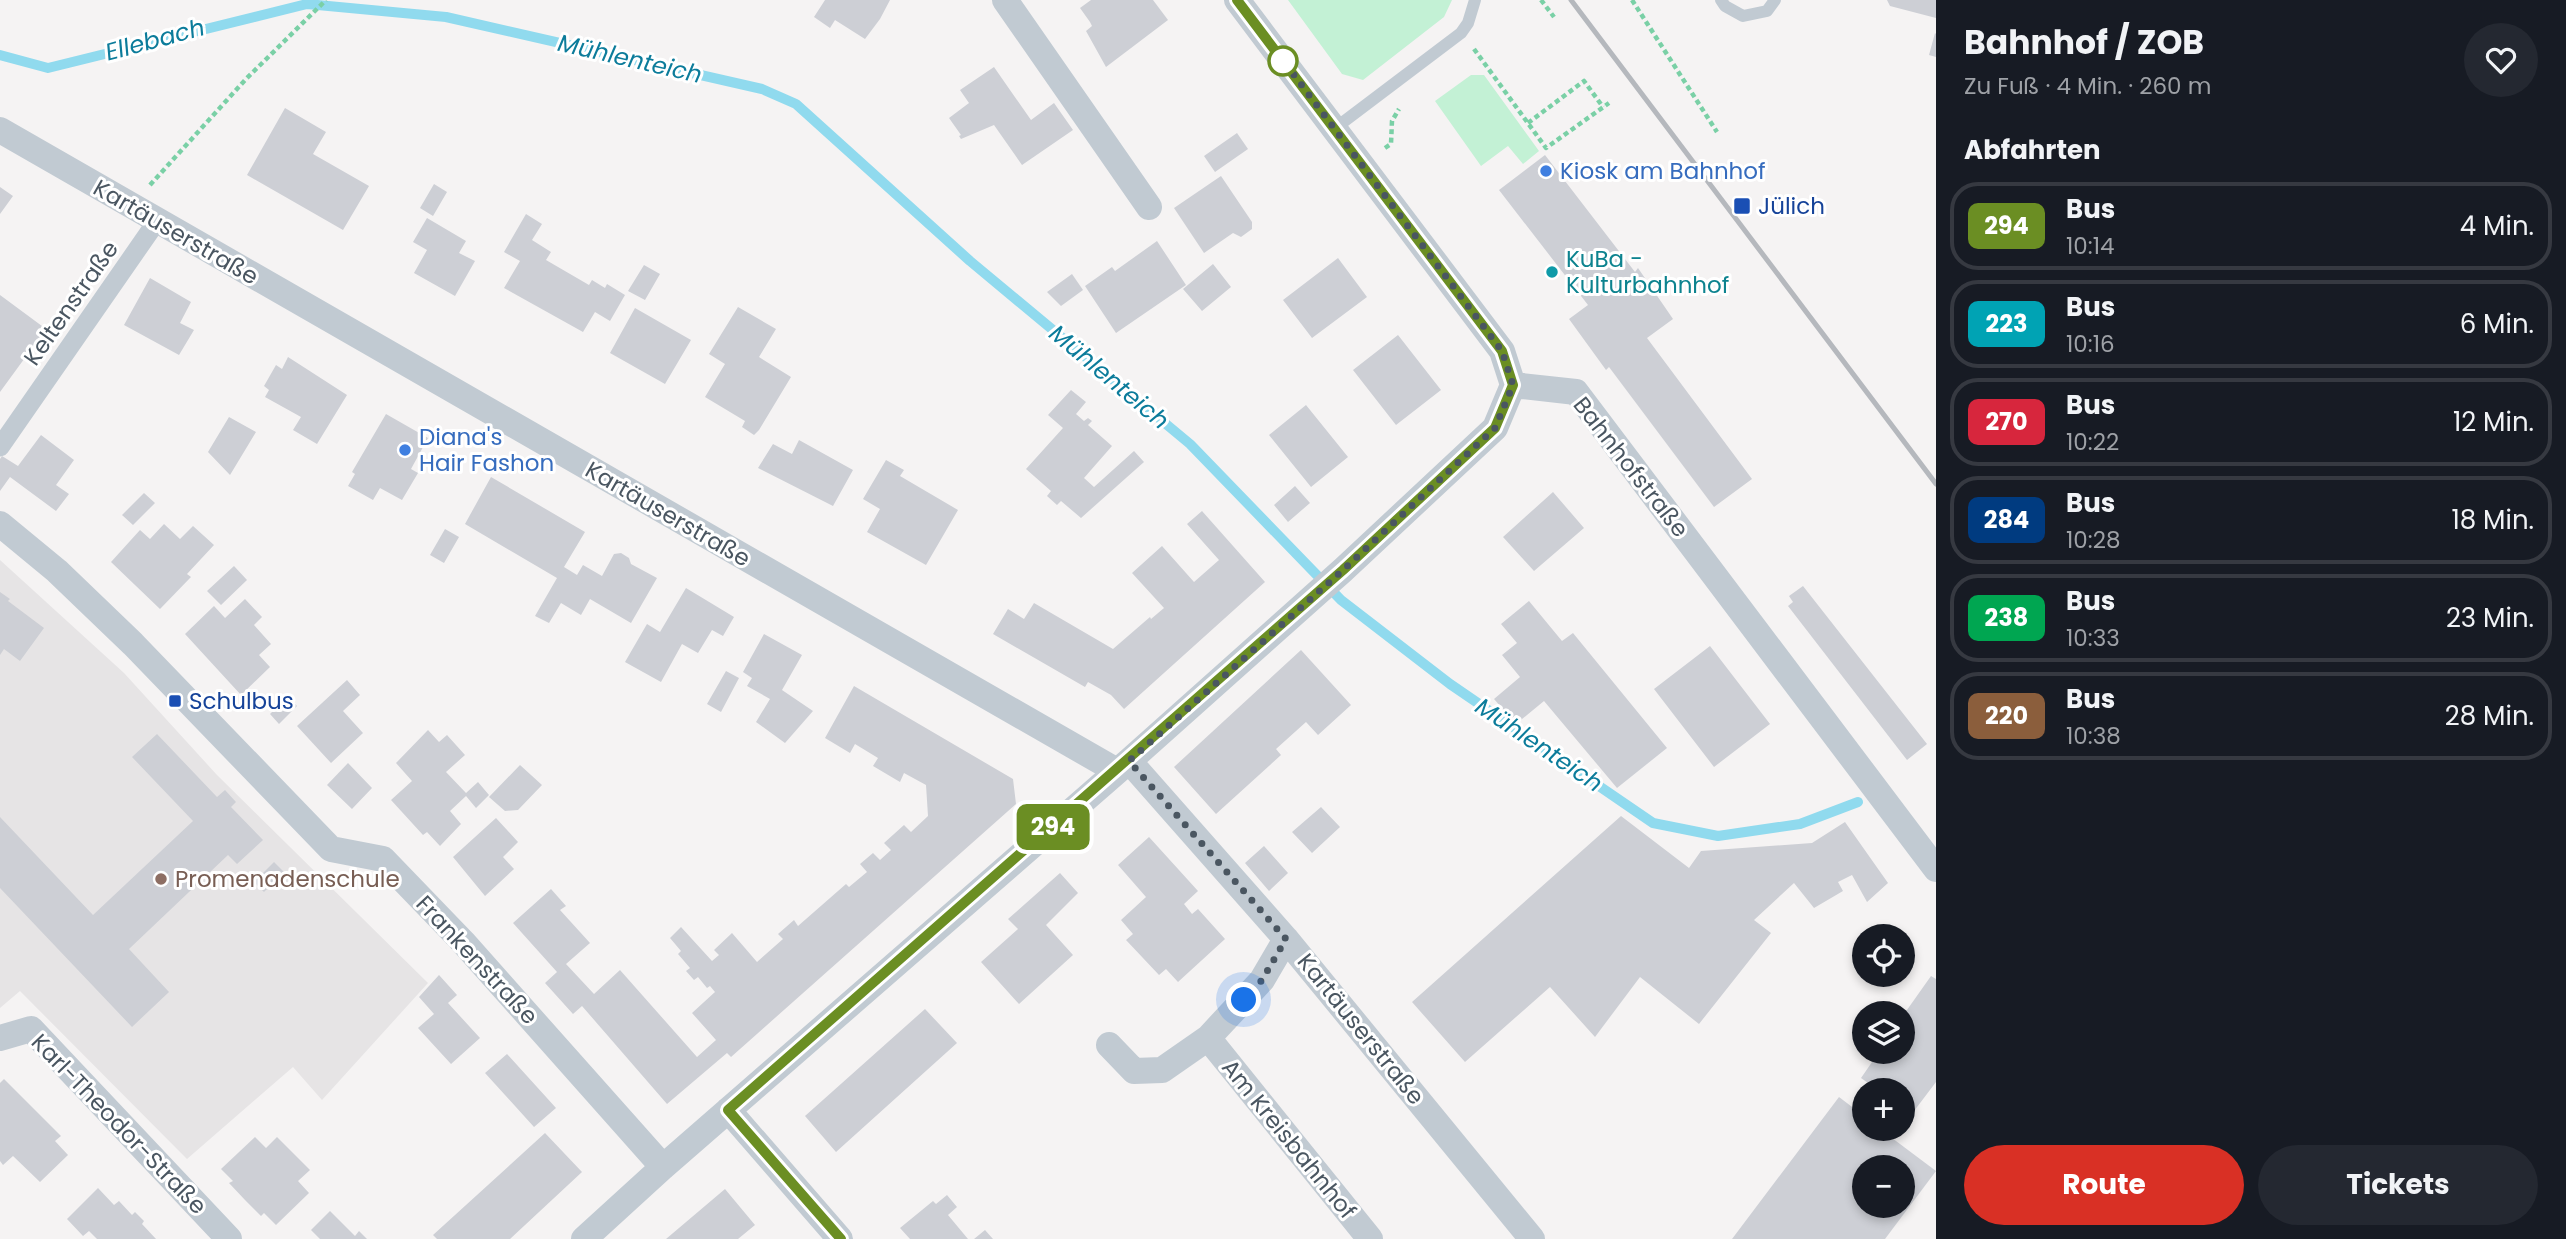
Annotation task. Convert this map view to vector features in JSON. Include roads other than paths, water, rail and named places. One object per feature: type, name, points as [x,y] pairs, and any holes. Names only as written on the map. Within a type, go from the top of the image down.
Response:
[{"type":"street","points":[[1005,0],[1149,207]]},
{"type":"street","points":[[584,1239],[1307,603],[1495,428],[1513,385],[1502,351],[1237,0]]},
{"type":"street","name":"Kartäuserstraße","points":[[0,130],[1123,766],[1286,939],[1532,1239]]},
{"type":"street","name":"Keltenstraße","points":[[0,447],[157,221]]},
{"type":"street","name":"Bahnhofstraße","points":[[1513,385],[1576,392],[1936,869]]},
{"type":"street","name":"Frankenstraße","points":[[0,524],[57,571],[133,644],[331,849],[383,859],[463,942],[663,1167]]},
{"type":"street","name":"Am Kreisbahnhof","points":[[1109,1045],[1133,1071],[1161,1070],[1208,1038],[1262,980],[1286,939]]},
{"type":"street","name":"Karl-Theodor-Straße","points":[[0,1038],[31,1029],[229,1239]]},
{"type":"street","name":"Am Kreisbahnhof","points":[[1208,1038],[1370,1239]]},
{"type":"street","points":[[728,1110],[841,1239]]},
{"type":"lane","points":[[1334,129],[1461,33],[1468,23],[1475,0]]},
{"type":"lane","points":[[1721,0],[1725,6],[1743,16],[1767,11],[1775,0]]},
{"type":"waterway","name":"Ellebach","points":[[0,55],[48,68],[307,4],[310,0]]},
{"type":"waterway","name":"Mühlenteich","points":[[307,4],[446,17],[762,89],[796,104],[970,261],[1190,444],[1341,600],[1450,684],[1653,823],[1718,836],[1800,824],[1858,802]]},
{"type":"railway","points":[[1571,0],[1936,484]]},
{"type":"place","name":"Kiosk am Bahnhof","points":[[1546,171]]},
{"type":"place","name":"Jülich","points":[[1742,206]]},
{"type":"place","name":"KuBa - Kulturbahnhof","points":[[1552,272]]},
{"type":"place","name":"Diana's Hair Fashon","points":[[405,450]]},
{"type":"place","name":"Schulbus","points":[[175,701]]},
{"type":"place","name":"Promenadenschule","points":[[161,879]]}]
